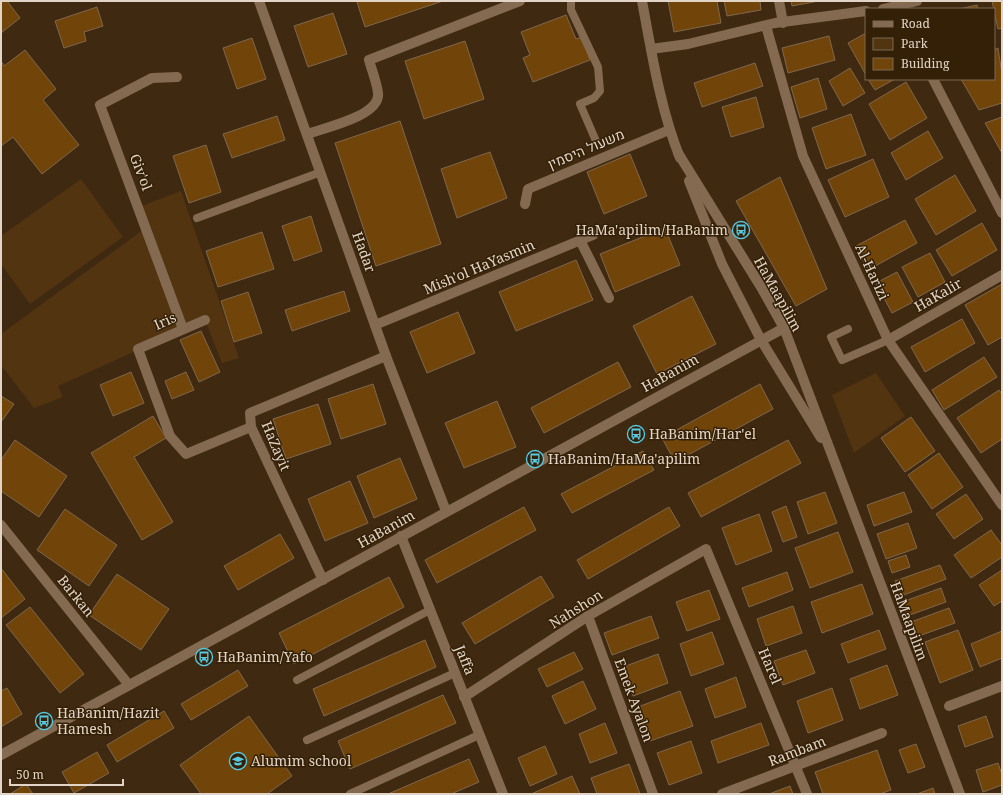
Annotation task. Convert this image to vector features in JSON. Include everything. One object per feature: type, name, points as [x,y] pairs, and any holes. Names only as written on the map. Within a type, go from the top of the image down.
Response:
[{"type":"street","name":"Hadar","points":[[259,1],[386,356],[446,511]]},
{"type":"street","points":[[307,134],[364,114],[374,107],[379,95],[369,60],[520,1]]},
{"type":"street","name":"HaMaapilim","points":[[642,1],[657,85],[669,130],[722,264],[760,340],[833,458]]},
{"type":"street","points":[[779,1],[783,23]]},
{"type":"street","points":[[897,6],[917,1]]},
{"type":"street","points":[[651,49],[688,44],[766,26],[865,11]]},
{"type":"street","name":"Al-Harizi","points":[[766,26],[803,156],[888,340],[1002,505]]},
{"type":"street","name":"Giv'ol","points":[[177,77],[152,78],[100,104],[152,240],[183,329]]},
{"type":"street","points":[[935,80],[1002,213]]},
{"type":"street","name":"משעול היסמין","points":[[525,204],[528,189],[669,130]]},
{"type":"street","name":"HaMaapilim","points":[[678,154],[761,287],[784,328],[960,794]]},
{"type":"street","name":"Mish'ol HaYasmin","points":[[376,325],[593,235]]},
{"type":"street","points":[[580,240],[609,298]]},
{"type":"street","name":"HaKalir","points":[[888,340],[1002,275]]},
{"type":"street","name":"Iris","points":[[205,320],[138,349],[170,436],[186,454],[251,427]]},
{"type":"street","name":"HaBanim","points":[[1,754],[784,328]]},
{"type":"street","name":"HaZayit","points":[[323,580],[251,427],[250,413],[386,356]]},
{"type":"street","name":"Barkan","points":[[1,525],[129,685]]},
{"type":"street","name":"Jaffa","points":[[401,536],[480,735],[500,793]]},
{"type":"street","name":"Nahshon","points":[[464,697],[588,616],[706,549]]},
{"type":"street","name":"Harel","points":[[706,549],[807,794]]},
{"type":"street","name":"Emek Ayalon","points":[[588,616],[653,794]]},
{"type":"street","points":[[949,706],[1002,686]]},
{"type":"street","name":"Rambam","points":[[722,794],[882,733]]},
{"type":"lane","points":[[571,1],[572,10],[598,67],[600,91],[594,98],[580,104],[596,141]]},
{"type":"lane","points":[[197,218],[320,172]]},
{"type":"lane","points":[[848,329],[831,337],[842,360],[888,340]]},
{"type":"lane","points":[[297,680],[430,610]]},
{"type":"lane","points":[[306,740],[455,673]]},
{"type":"lane","points":[[350,794],[480,735]]},
{"type":"green space","points":[[81,179],[123,237],[30,304],[1,264],[1,236]]},
{"type":"green space","points":[[181,191],[239,358],[222,363],[205,320],[58,386],[63,397],[34,408],[1,365],[1,334],[147,227],[139,207]]},
{"type":"green space","points":[[876,373],[905,416],[854,453],[832,395]]},
{"type":"building","points":[[1,1],[7,1],[20,18],[1,33]]},
{"type":"building","points":[[443,1],[365,27],[357,2]]},
{"type":"building","points":[[668,1],[717,1],[721,23],[674,32]]},
{"type":"building","points":[[724,1],[760,1],[761,10],[727,16]]},
{"type":"building","points":[[791,1],[819,1],[792,6]]},
{"type":"building","points":[[992,1],[1002,1],[1002,28],[998,29],[995,8],[994,8]]},
{"type":"building","points":[[977,5],[978,8],[964,8]]},
{"type":"building","points":[[97,7],[103,26],[84,32],[86,41],[64,48],[55,21]]},
{"type":"building","points":[[333,13],[347,54],[308,67],[294,26]]},
{"type":"building","points":[[566,15],[576,39],[582,37],[590,60],[533,82],[523,58],[530,55],[521,32]]},
{"type":"building","points":[[865,34],[865,73],[848,43]]},
{"type":"building","points":[[829,36],[835,60],[788,73],[782,48]]},
{"type":"building","points":[[252,38],[266,79],[237,89],[223,48]]},
{"type":"building","points":[[465,41],[484,99],[424,119],[405,61]]},
{"type":"building","points":[[998,48],[1002,74],[1002,103],[979,110],[962,80],[995,80],[995,50]]},
{"type":"building","points":[[25,50],[56,89],[43,100],[79,145],[42,174],[13,137],[1,146],[1,61],[4,66]]},
{"type":"building","points":[[755,63],[763,86],[702,107],[694,83]]},
{"type":"building","points":[[850,68],[865,93],[843,106],[829,81]]},
{"type":"building","points":[[818,78],[827,109],[800,118],[791,87]]},
{"type":"building","points":[[869,80],[893,80],[875,90]]},
{"type":"building","points":[[906,82],[927,118],[890,140],[869,104]]},
{"type":"building","points":[[756,97],[764,127],[731,137],[722,107]]},
{"type":"building","points":[[851,114],[866,155],[826,169],[812,128]]},
{"type":"building","points":[[277,116],[285,140],[232,158],[223,134]]},
{"type":"building","points":[[1002,117],[1002,153],[985,123]]},
{"type":"building","points":[[400,121],[441,244],[376,266],[335,143]]},
{"type":"building","points":[[928,131],[943,158],[906,180],[891,153]]},
{"type":"building","points":[[206,145],[221,192],[189,203],[173,156]]},
{"type":"building","points":[[490,152],[507,198],[457,218],[441,169]]},
{"type":"building","points":[[630,154],[647,196],[604,214],[587,172]]},
{"type":"building","points":[[873,159],[889,197],[845,217],[828,180]]},
{"type":"building","points":[[955,175],[976,211],[936,235],[915,199]]},
{"type":"building","points":[[780,177],[827,289],[796,306],[736,201]]},
{"type":"building","points":[[311,216],[322,251],[294,261],[282,226]]},
{"type":"building","points":[[905,220],[917,243],[868,270],[856,246]]},
{"type":"building","points":[[982,223],[997,250],[952,276],[936,250]]},
{"type":"building","points":[[665,228],[680,265],[615,292],[600,254]]},
{"type":"building","points":[[262,232],[274,269],[218,287],[206,251]]},
{"type":"building","points":[[930,253],[945,282],[918,297],[902,267]]},
{"type":"building","points":[[576,260],[593,300],[516,331],[499,292]]},
{"type":"building","points":[[897,272],[913,302],[892,313],[876,283]]},
{"type":"building","points":[[1002,284],[1002,337],[988,345],[965,305]]},
{"type":"building","points":[[344,291],[350,311],[292,331],[285,310]]},
{"type":"building","points":[[248,292],[262,333],[234,342],[221,301]]},
{"type":"building","points":[[692,296],[716,344],[657,374],[633,326]]},
{"type":"building","points":[[458,312],[475,353],[427,373],[410,332]]},
{"type":"building","points":[[962,319],[975,343],[925,372],[911,347]]},
{"type":"building","points":[[201,331],[220,372],[199,382],[180,340]]},
{"type":"building","points":[[984,357],[997,377],[944,410],[932,390]]},
{"type":"building","points":[[618,362],[631,387],[544,433],[531,408]]},
{"type":"building","points":[[131,372],[144,403],[113,416],[100,385]]},
{"type":"building","points":[[186,372],[194,390],[172,399],[165,381]]},
{"type":"building","points":[[373,384],[386,424],[341,439],[328,399]]},
{"type":"building","points":[[760,384],[773,409],[675,462],[662,438]]},
{"type":"building","points":[[999,390],[1002,394],[1002,439],[981,453],[957,418]]},
{"type":"building","points":[[1,396],[14,404],[1,422]]},
{"type":"building","points":[[497,401],[516,447],[464,468],[445,423]]},
{"type":"building","points":[[318,404],[331,444],[286,459],[273,419]]},
{"type":"building","points":[[153,416],[166,438],[134,457],[173,522],[142,540],[91,453]]},
{"type":"building","points":[[911,417],[935,451],[905,472],[881,438]]},
{"type":"building","points":[[15,440],[67,476],[39,517],[1,491],[1,460]]},
{"type":"building","points":[[788,440],[801,463],[701,517],[688,493]]},
{"type":"building","points":[[643,451],[654,470],[572,513],[561,494]]},
{"type":"building","points":[[939,453],[963,487],[932,509],[908,475]]},
{"type":"building","points":[[400,458],[417,499],[374,518],[357,476]]},
{"type":"building","points":[[350,481],[368,523],[325,541],[308,499]]},
{"type":"building","points":[[825,492],[837,523],[808,534],[797,502]]},
{"type":"building","points":[[904,492],[912,512],[874,526],[867,505]]},
{"type":"building","points":[[966,494],[983,519],[954,539],[936,514]]},
{"type":"building","points":[[786,506],[797,537],[783,542],[772,512]]},
{"type":"building","points":[[524,507],[536,530],[437,583],[425,560]]},
{"type":"building","points":[[669,507],[680,526],[588,579],[577,560]]},
{"type":"building","points":[[65,509],[117,545],[89,586],[37,550]]},
{"type":"building","points":[[759,514],[772,551],[736,565],[722,528]]},
{"type":"building","points":[[908,523],[917,548],[886,559],[877,534]]},
{"type":"building","points":[[991,530],[1002,545],[1002,557],[971,578],[954,555]]},
{"type":"building","points":[[838,532],[853,572],[810,588],[795,548]]},
{"type":"building","points":[[280,534],[294,558],[238,590],[224,566]]},
{"type":"building","points":[[906,555],[910,567],[892,573],[888,561]]},
{"type":"building","points":[[940,565],[946,579],[901,596],[895,581]]},
{"type":"building","points":[[1,568],[25,599],[1,618]]},
{"type":"building","points":[[1002,570],[1002,601],[994,606],[979,585]]},
{"type":"building","points":[[787,572],[793,590],[749,607],[742,588]]},
{"type":"building","points":[[117,574],[169,609],[141,650],[89,615]]},
{"type":"building","points":[[541,576],[554,597],[475,644],[462,623]]},
{"type":"building","points":[[389,577],[404,607],[294,664],[279,633]]},
{"type":"building","points":[[862,584],[873,614],[822,633],[811,602]]},
{"type":"building","points":[[941,588],[946,602],[907,616],[902,602]]},
{"type":"building","points":[[709,590],[720,619],[687,631],[676,602]]},
{"type":"building","points":[[793,606],[802,633],[766,646],[757,619]]},
{"type":"building","points":[[30,607],[84,674],[60,693],[6,625]]},
{"type":"building","points":[[949,608],[955,623],[916,637],[911,622]]},
{"type":"building","points":[[651,616],[659,638],[612,655],[604,633]]},
{"type":"building","points":[[879,630],[886,649],[848,663],[841,644]]},
{"type":"building","points":[[958,630],[973,670],[940,683],[925,642]]},
{"type":"building","points":[[1002,631],[1002,658],[980,667],[971,644]]},
{"type":"building","points":[[712,632],[724,664],[691,676],[680,644]]},
{"type":"building","points":[[425,640],[436,667],[324,716],[313,689]]},
{"type":"building","points":[[806,650],[815,673],[783,685],[774,661]]},
{"type":"building","points":[[574,652],[583,669],[547,687],[538,669]]},
{"type":"building","points":[[658,654],[668,683],[633,696],[623,667]]},
{"type":"building","points":[[887,665],[898,695],[860,709],[850,679]]},
{"type":"building","points":[[238,670],[248,686],[191,720],[181,704]]},
{"type":"building","points":[[736,677],[746,707],[715,718],[705,689]]},
{"type":"building","points":[[583,681],[596,709],[565,724],[552,696]]},
{"type":"building","points":[[7,688],[22,714],[1,727],[1,691]]},
{"type":"building","points":[[832,688],[843,720],[808,733],[797,701]]},
{"type":"building","points":[[680,691],[693,726],[650,741],[638,707]]},
{"type":"building","points":[[443,695],[456,723],[350,769],[338,741]]},
{"type":"building","points":[[164,711],[174,728],[117,762],[107,745]]},
{"type":"building","points":[[249,716],[292,776],[267,794],[201,794],[180,765]]},
{"type":"building","points":[[986,716],[993,737],[965,747],[958,726]]},
{"type":"building","points":[[605,723],[617,753],[590,763],[579,734]]},
{"type":"building","points":[[761,723],[769,745],[718,763],[711,741]]},
{"type":"building","points":[[691,741],[702,773],[669,785],[657,753]]},
{"type":"building","points":[[916,744],[925,767],[908,773],[899,750]]},
{"type":"building","points":[[545,746],[557,774],[530,786],[518,758]]},
{"type":"building","points":[[877,750],[891,790],[880,794],[823,794],[815,772]]},
{"type":"building","points":[[97,752],[109,773],[74,793],[62,772]]},
{"type":"building","points":[[469,759],[479,782],[451,794],[388,794]]},
{"type":"building","points":[[998,763],[1002,775],[1002,785],[983,792],[976,770]]},
{"type":"building","points":[[629,764],[640,794],[597,794],[591,778]]},
{"type":"building","points":[[572,776],[580,794],[531,794]]},
{"type":"building","points":[[26,784],[33,794],[10,794]]},
{"type":"building","points":[[790,786],[793,794],[769,794]]},
{"type":"building","points":[[933,788],[935,794],[917,794]]},
{"type":"place","name":"HaMa'apilim/HaBanim","points":[[741,230]]},
{"type":"place","name":"HaBanim/Har'el","points":[[636,434]]},
{"type":"place","name":"HaBanim/HaMa'apilim","points":[[535,459]]},
{"type":"place","name":"HaBanim/Yafo","points":[[204,657]]},
{"type":"place","name":"HaBanim/Hazit Hamesh","points":[[44,721]]},
{"type":"place","name":"Alumim school","points":[[238,761]]}]
